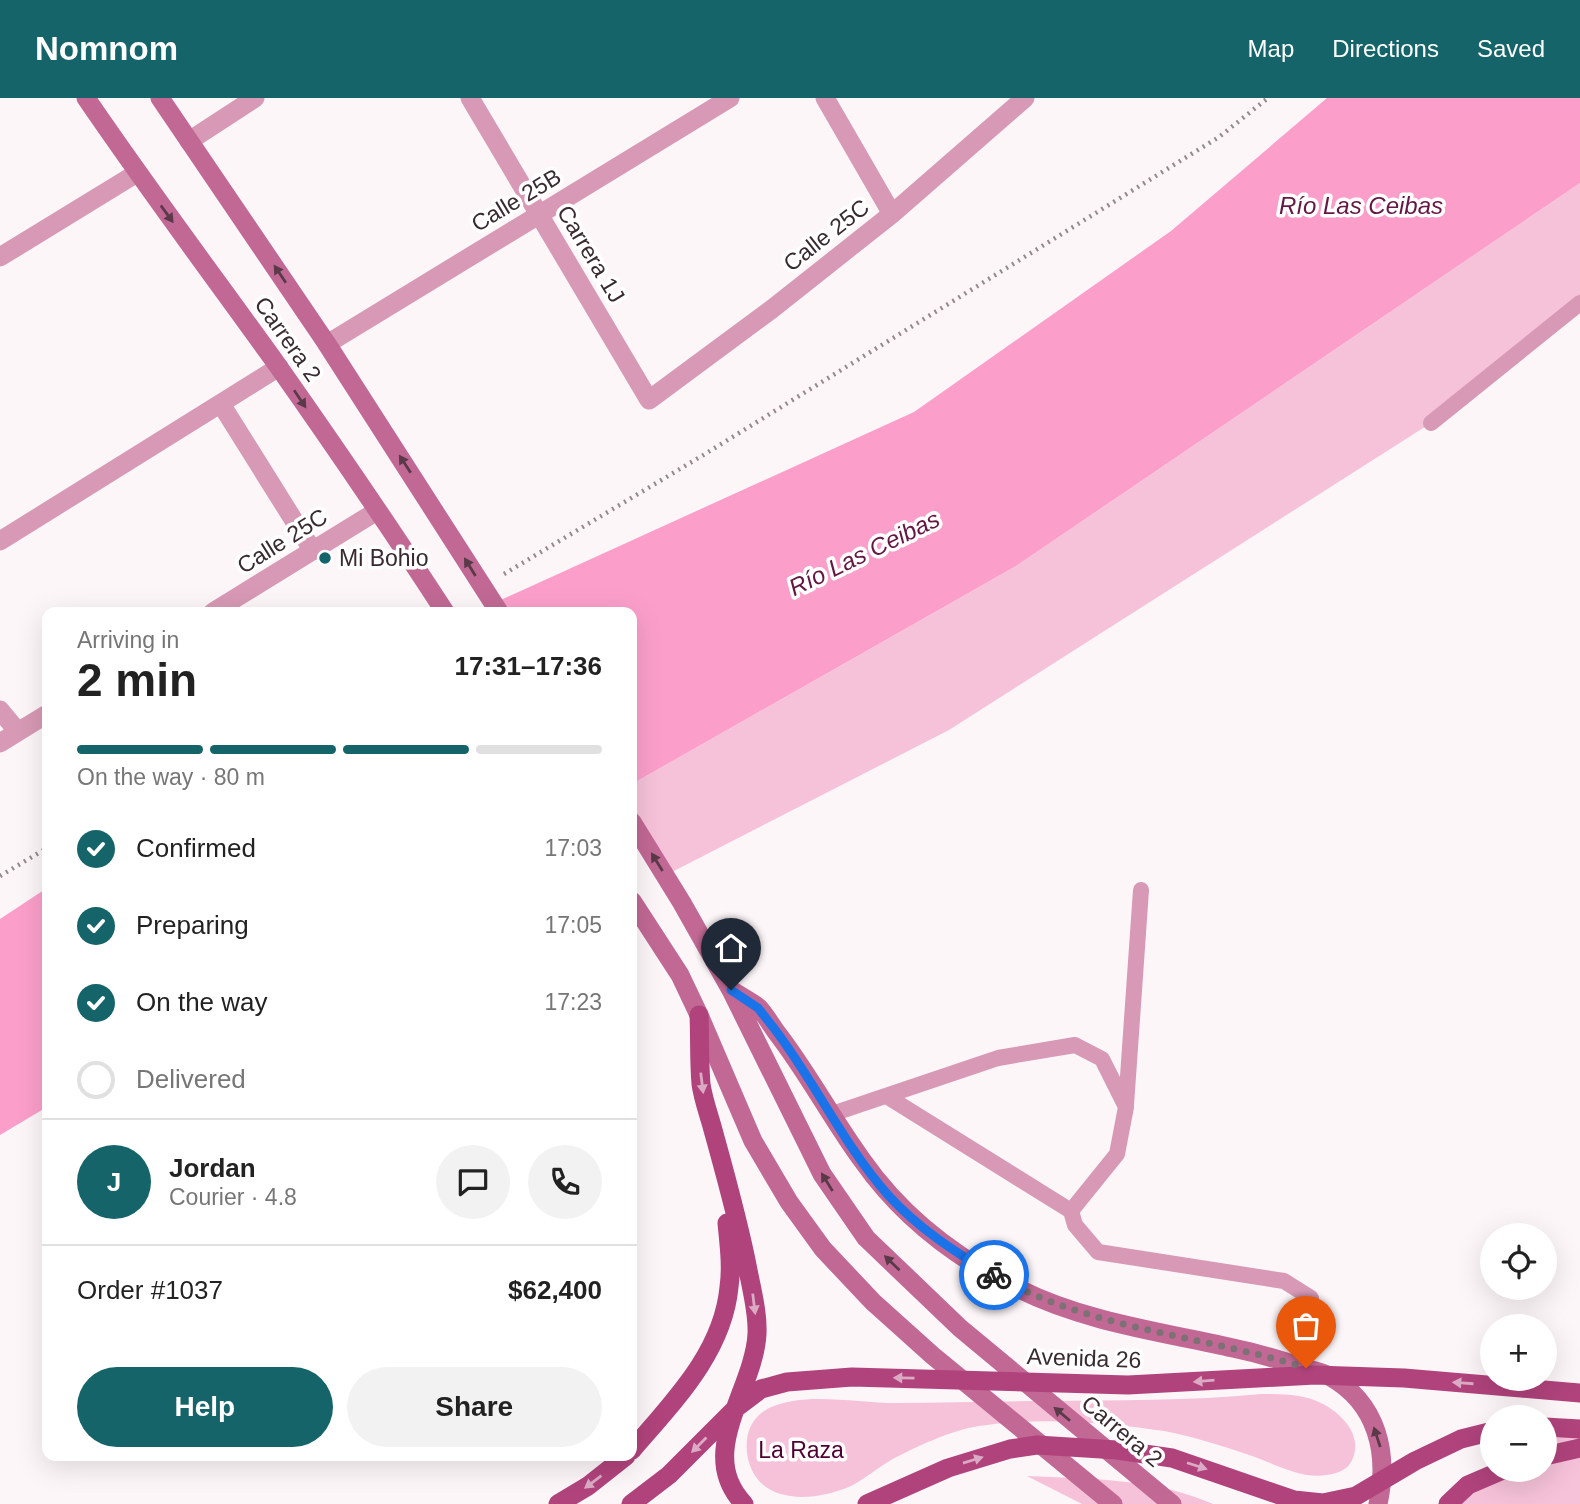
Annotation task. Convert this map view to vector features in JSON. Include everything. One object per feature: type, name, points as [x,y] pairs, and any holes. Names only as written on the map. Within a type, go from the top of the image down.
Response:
[{"type":"main road","name":"Carrera 2","points":[[86,98],[137,173],[279,367],[442,607]]},
{"type":"main road","name":"Carrera 2","points":[[160,98],[327,344],[496,607]]},
{"type":"main road","name":"Carrera 2","points":[[637,830],[682,902],[731,990],[822,1174],[866,1238],[960,1328],[1172,1504]]},
{"type":"main road","points":[[637,909],[680,975],[753,1141],[789,1202],[823,1249],[873,1302],[922,1346],[1113,1504]]},
{"type":"main road","points":[[731,990],[758,1008],[788,1046],[860,1159],[888,1195],[912,1219],[958,1255],[1020,1290],[1074,1311],[1262,1354],[1328,1376],[1349,1390],[1378,1432],[1383,1456],[1383,1482],[1378,1504]]},
{"type":"main road","points":[[699,1015],[701,1085],[754,1301],[757,1334],[725,1441],[723,1459],[726,1476],[735,1494],[744,1504]]},
{"type":"main road","points":[[637,1444],[682,1392],[708,1353],[722,1318],[729,1291],[731,1265],[723,1166]]},
{"type":"main road","name":"Avenida 26","points":[[631,1504],[669,1475],[736,1408],[761,1389],[788,1382],[852,1377],[1128,1385],[1272,1376],[1328,1376],[1418,1379],[1580,1393]]},
{"type":"main road","points":[[1557,1428],[1580,1429]]},
{"type":"main road","points":[[867,1504],[948,1468],[1010,1449],[1037,1445],[1117,1450],[1172,1458],[1294,1500],[1323,1503],[1356,1496],[1415,1461],[1461,1439],[1480,1434]]},
{"type":"main road","points":[[1557,1453],[1580,1448]]},
{"type":"main road","points":[[558,1504],[588,1486],[620,1461]]},
{"type":"main road","points":[[1448,1504],[1468,1485],[1480,1480]]},
{"type":"street","points":[[189,141],[255,98]]},
{"type":"street","name":"Carrera 1J","points":[[470,98],[649,400]]},
{"type":"street","name":"Calle 25B","points":[[327,344],[730,98]]},
{"type":"street","points":[[825,98],[892,214]]},
{"type":"street","name":"Calle 25C","points":[[649,400],[772,309],[892,214],[1025,98]]},
{"type":"street","points":[[0,257],[137,173]]},
{"type":"street","points":[[0,541],[279,367]]},
{"type":"street","points":[[221,404],[313,551]]},
{"type":"street","name":"Calle 25C","points":[[221,607],[377,511]]},
{"type":"street","points":[[0,710],[18,732]]},
{"type":"street","points":[[0,743],[42,717]]},
{"type":"lane","points":[[1431,423],[1580,303]]},
{"type":"lane","points":[[1071,1211],[1116,1154],[1126,1107],[1141,890]]},
{"type":"lane","points":[[832,1114],[998,1058],[1074,1045],[1102,1059],[1126,1107]]},
{"type":"lane","points":[[888,1097],[1071,1211],[1075,1225],[1098,1252],[1284,1281],[1311,1298]]},
{"type":"path","points":[[498,578],[694,461],[1219,137],[1268,98]]},
{"type":"path","points":[[0,876],[42,851]]},
{"type":"green space","points":[[1580,183],[1580,312],[1431,423],[949,730],[672,872],[637,816],[637,781],[1016,566]]},
{"type":"green space","name":"La Raza","points":[[1261,1394],[1308,1398],[1335,1412],[1349,1427],[1353,1436],[1354,1455],[1350,1464],[1336,1473],[1314,1476],[1293,1472],[1233,1449],[1169,1432],[1095,1423],[1018,1422],[979,1426],[946,1435],[891,1460],[851,1486],[818,1496],[801,1497],[772,1491],[760,1482],[752,1470],[747,1453],[748,1433],[758,1416],[769,1408],[798,1400],[896,1403],[1126,1400]]},
{"type":"green space","points":[[1557,1428],[1580,1429],[1580,1504],[1456,1504],[1480,1482],[1557,1482]]},
{"type":"green space","points":[[1027,1476],[1122,1481],[1168,1489],[1213,1504],[1082,1504]]},
{"type":"water","name":"Río Las Ceibas","points":[[1327,98],[1580,98],[1580,183],[1016,566],[637,781],[637,607],[487,607],[914,412],[1171,231]]},
{"type":"water","points":[[42,891],[42,1110],[0,1135],[0,919]]},
{"type":"way so far","points":[[994,1275],[1020,1290],[1074,1311],[1262,1354],[1306,1368]]},
{"type":"place","name":"Mi Bohio","points":[[325,558]]},
{"type":"route","points":[[731,990],[758,1008],[788,1046],[860,1159],[888,1195],[912,1219],[958,1255],[994,1275]]}]
